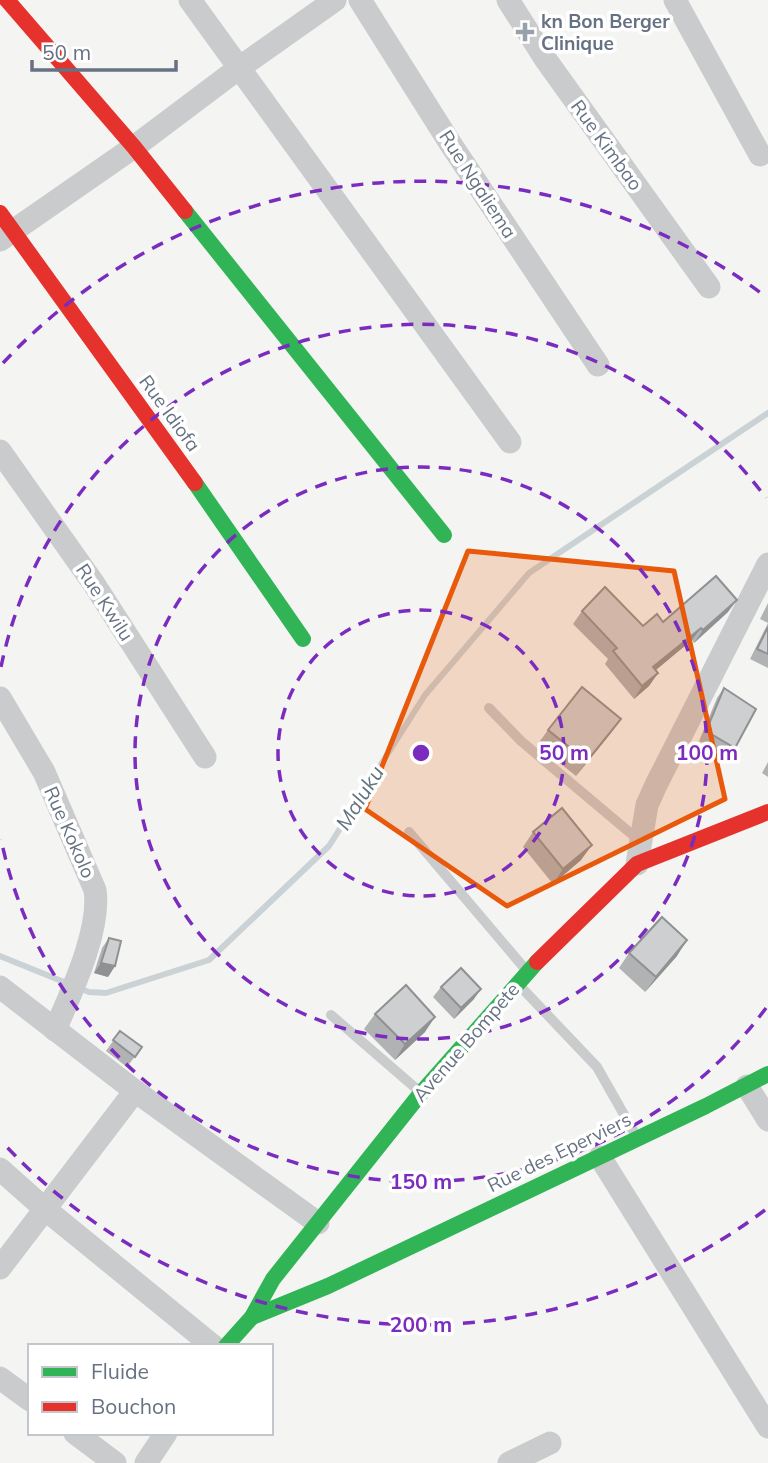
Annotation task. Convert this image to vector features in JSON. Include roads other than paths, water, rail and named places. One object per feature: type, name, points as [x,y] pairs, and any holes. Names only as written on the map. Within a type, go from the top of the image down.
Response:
[{"type":"street","points":[[7,0],[134,147],[444,535]]},
{"type":"street","points":[[190,0],[510,442]]},
{"type":"street","points":[[5,228],[134,147],[335,0]]},
{"type":"street","name":"Rue Ngaliema","points":[[360,0],[450,143],[598,366]]},
{"type":"street","name":"Rue Kimbao","points":[[508,0],[546,60],[709,287]]},
{"type":"street","points":[[675,0],[760,155]]},
{"type":"street","name":"Rue Idiofa","points":[[5,228],[203,494],[303,639]]},
{"type":"street","name":"Rue Kwilu","points":[[0,451],[94,584],[205,757]]},
{"type":"street","points":[[639,853],[647,805],[768,564]]},
{"type":"street","name":"Rue Kokolo","points":[[0,698],[44,772],[92,879],[97,904],[75,983],[55,1030]]},
{"type":"street","name":"Avenue Bompete","points":[[228,1344],[252,1317],[265,1290],[421,1093],[522,978],[639,853],[768,812]]},
{"type":"street","points":[[0,987],[135,1091],[318,1223]]},
{"type":"street","name":"Rue des Eperviers","points":[[252,1317],[328,1286],[768,1074]]},
{"type":"street","points":[[747,1086],[768,1120]]},
{"type":"street","points":[[0,1268],[135,1091]]},
{"type":"street","points":[[600,1157],[768,1427]]},
{"type":"street","points":[[0,1169],[211,1344]]},
{"type":"street","points":[[0,1378],[28,1399]]},
{"type":"street","points":[[78,1435],[115,1463]]},
{"type":"street","points":[[146,1463],[165,1435]]},
{"type":"street","points":[[509,1463],[550,1443]]},
{"type":"lane","points":[[489,708],[639,853]]},
{"type":"lane","points":[[409,832],[522,978],[597,1067],[637,1137]]},
{"type":"lane","points":[[331,1015],[421,1093]]},
{"type":"waterway","name":"Maluku","points":[[79,988],[89,992],[106,993],[209,960],[329,846],[425,695],[529,573],[768,413]]},
{"type":"waterway","name":"Maluku","points":[[0,956],[69,984]]},
{"type":"place","name":"kn Bon Berger Clinique","points":[[525,32]]}]
